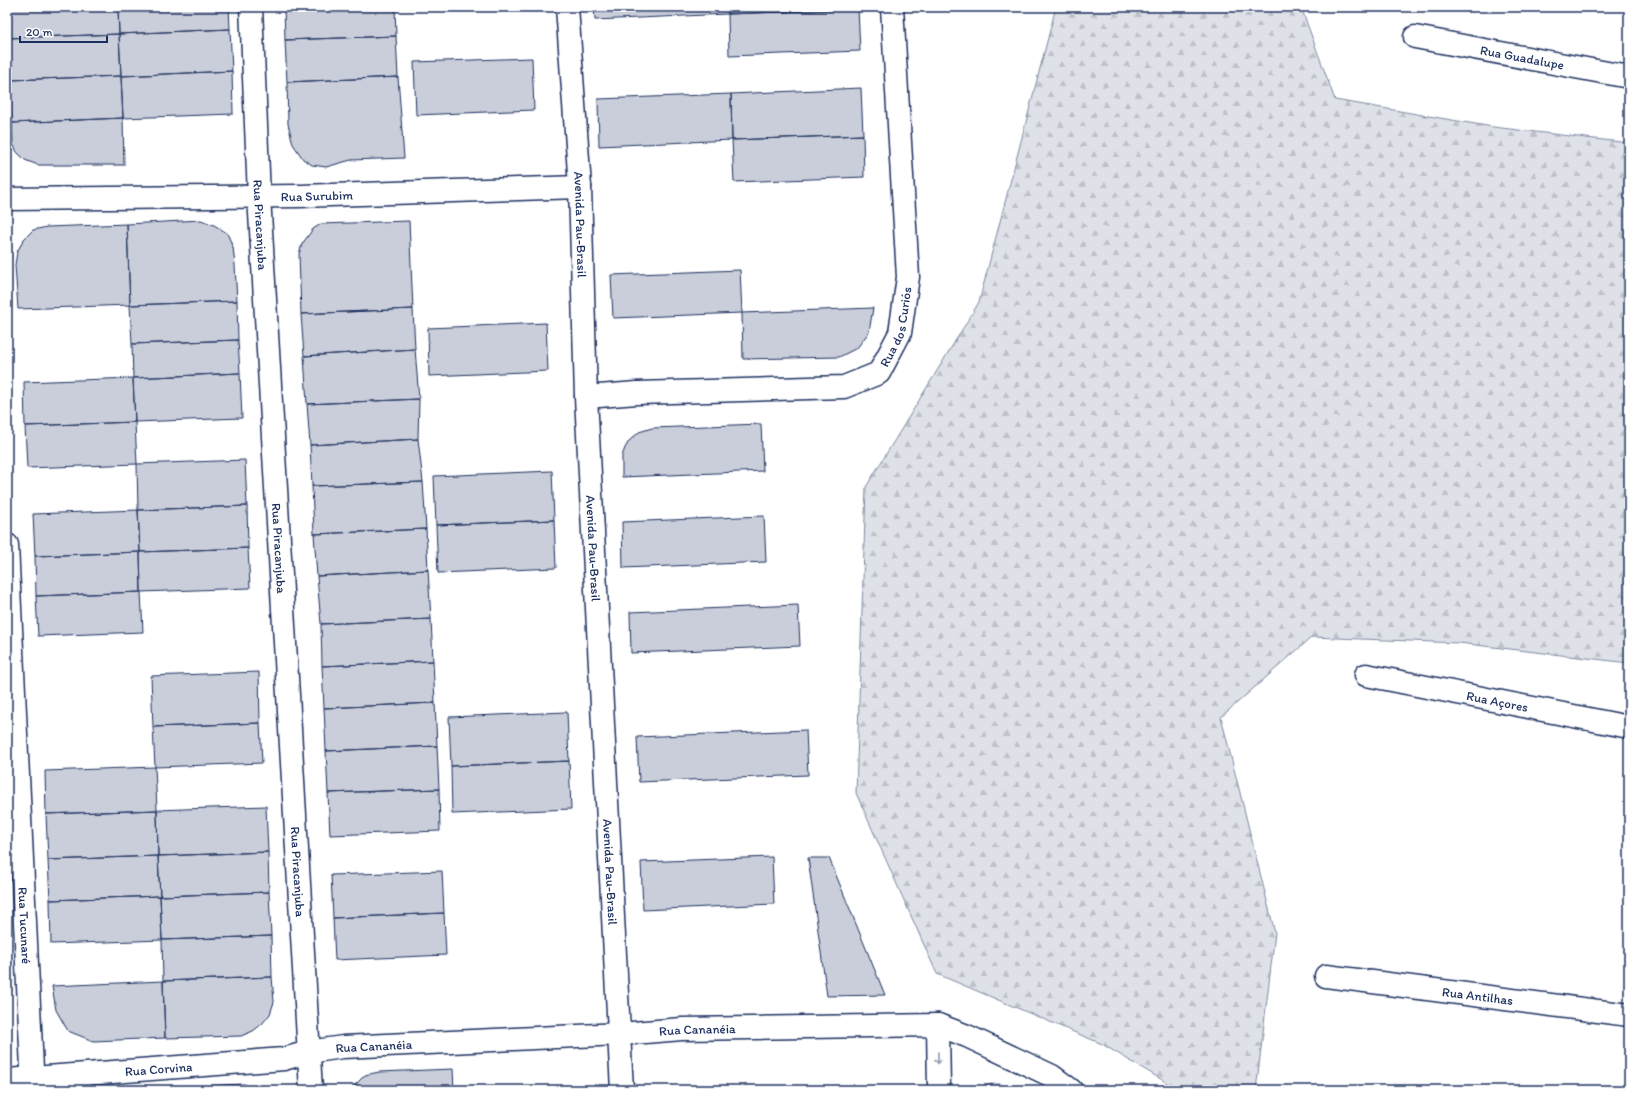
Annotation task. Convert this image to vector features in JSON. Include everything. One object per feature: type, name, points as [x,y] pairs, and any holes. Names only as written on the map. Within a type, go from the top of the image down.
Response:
[{"type":"street","name":"Rua Piracanjuba","points":[[251,7],[258,196],[310,1090]]},
{"type":"street","name":"Avenida Pau-Brasil","points":[[567,7],[580,187],[586,398],[622,1090]]},
{"type":"street","name":"Rua dos Curiós","points":[[586,398],[637,394],[844,387],[879,373],[900,333],[908,277],[892,7]]},
{"type":"street","name":"Rua Guadalupe","points":[[1415,37],[1629,77]]},
{"type":"street","name":"Rua Surubim","points":[[7,199],[300,196],[580,187]]},
{"type":"street","name":"Rua Tucunaré","points":[[7,545],[13,806],[33,1084]]},
{"type":"street","name":"Rua Açores","points":[[1366,675],[1629,727]]},
{"type":"street","name":"Rua Antilhas","points":[[1326,976],[1629,1015]]},
{"type":"street","name":"Rua Cananéia","points":[[308,1052],[342,1047],[620,1034],[682,1029],[938,1025],[967,1036],[1052,1076],[1071,1090]]},
{"type":"street","points":[[938,1025],[939,1090]]},
{"type":"street","name":"Rua Corvina","points":[[7,1080],[33,1084],[284,1059],[308,1052]]},
{"type":"green space","points":[[1056,7],[1301,7],[1335,100],[1493,127],[1629,143],[1629,663],[1459,643],[1312,637],[1221,717],[1275,933],[1256,1090],[1179,1090],[1102,1044],[937,974],[856,793],[866,487],[979,302]]},
{"type":"green space","points":[[991,1084],[1000,1084],[1014,1090],[975,1090]]},
{"type":"building","points":[[7,7],[118,7],[119,34],[8,38]]},
{"type":"building","points":[[118,7],[229,7],[230,29],[119,34]]},
{"type":"building","points":[[284,7],[395,7],[396,36],[285,40]]},
{"type":"building","points":[[594,7],[727,7],[728,14],[595,20]]},
{"type":"building","points":[[727,7],[858,7],[858,9],[728,14]]},
{"type":"building","points":[[858,9],[860,51],[729,56],[728,14]]},
{"type":"building","points":[[230,29],[232,71],[121,76],[119,34]]},
{"type":"building","points":[[119,34],[121,76],[10,80],[8,38]]},
{"type":"building","points":[[396,36],[398,77],[287,82],[285,40]]},
{"type":"building","points":[[532,58],[534,110],[416,115],[414,62]]},
{"type":"building","points":[[232,71],[233,114],[123,118],[121,76]]},
{"type":"building","points":[[121,76],[123,118],[12,123],[10,80]]},
{"type":"building","points":[[398,77],[404,158],[351,160],[326,167],[312,165],[303,159],[293,144],[288,124],[287,82]]},
{"type":"building","points":[[861,88],[863,135],[732,140],[731,94]]},
{"type":"building","points":[[731,94],[732,140],[599,146],[598,99]]},
{"type":"building","points":[[123,118],[124,165],[38,165],[25,160],[17,152],[13,144],[12,123]]},
{"type":"building","points":[[863,135],[864,177],[734,182],[732,140]]},
{"type":"building","points":[[201,220],[214,225],[227,233],[233,247],[237,301],[130,305],[127,224]]},
{"type":"building","points":[[409,221],[413,309],[301,314],[299,254],[302,244],[313,229],[321,224]]},
{"type":"building","points":[[127,224],[130,305],[18,309],[15,265],[17,252],[24,239],[33,230],[47,227]]},
{"type":"building","points":[[740,270],[742,313],[613,318],[611,275]]},
{"type":"building","points":[[237,301],[238,340],[132,344],[130,305]]},
{"type":"building","points":[[873,308],[869,332],[857,348],[839,357],[743,359],[742,313]]},
{"type":"building","points":[[413,309],[415,349],[304,356],[301,314]]},
{"type":"building","points":[[546,323],[548,371],[429,376],[428,328]]},
{"type":"building","points":[[238,340],[240,373],[133,378],[132,344]]},
{"type":"building","points":[[415,349],[419,399],[307,404],[304,356]]},
{"type":"building","points":[[240,373],[242,418],[135,422],[133,378]]},
{"type":"building","points":[[133,378],[135,422],[25,426],[24,382]]},
{"type":"building","points":[[419,399],[418,439],[310,445],[307,404]]},
{"type":"building","points":[[135,422],[137,464],[27,468],[25,426]]},
{"type":"building","points":[[761,424],[763,471],[622,477],[622,456],[625,448],[629,441],[639,432],[652,428]]},
{"type":"building","points":[[418,439],[423,482],[312,486],[310,445]]},
{"type":"building","points":[[245,460],[247,506],[138,510],[137,464]]},
{"type":"building","points":[[552,471],[554,520],[436,525],[434,476]]},
{"type":"building","points":[[423,482],[426,529],[314,534],[312,486]]},
{"type":"building","points":[[247,506],[248,548],[140,552],[138,510]]},
{"type":"building","points":[[138,510],[140,552],[35,556],[33,514]]},
{"type":"building","points":[[764,516],[766,562],[623,568],[622,522]]},
{"type":"building","points":[[554,520],[556,568],[438,573],[436,525]]},
{"type":"building","points":[[426,529],[428,570],[317,576],[314,534]]},
{"type":"building","points":[[248,548],[250,588],[141,592],[140,552]]},
{"type":"building","points":[[140,552],[141,592],[36,596],[35,556]]},
{"type":"building","points":[[428,570],[431,619],[321,624],[317,576]]},
{"type":"building","points":[[141,592],[143,632],[38,636],[36,596]]},
{"type":"building","points":[[798,605],[800,646],[631,653],[630,612]]},
{"type":"building","points":[[431,619],[433,661],[322,666],[321,624]]},
{"type":"building","points":[[433,661],[435,703],[324,708],[322,666]]},
{"type":"building","points":[[259,672],[260,723],[153,727],[151,676]]},
{"type":"building","points":[[435,703],[437,746],[326,751],[324,708]]},
{"type":"building","points":[[567,712],[569,761],[451,766],[449,717]]},
{"type":"building","points":[[260,723],[262,763],[155,767],[153,727]]},
{"type":"building","points":[[806,730],[808,775],[639,782],[637,737]]},
{"type":"building","points":[[437,746],[439,789],[328,793],[326,751]]},
{"type":"building","points":[[569,761],[571,809],[452,814],[451,766]]},
{"type":"building","points":[[155,767],[157,810],[46,814],[45,771]]},
{"type":"building","points":[[439,789],[440,831],[330,835],[328,793]]},
{"type":"building","points":[[266,806],[268,852],[158,856],[157,810]]},
{"type":"building","points":[[157,810],[158,856],[48,860],[46,814]]},
{"type":"building","points":[[268,852],[269,892],[160,896],[158,856]]},
{"type":"building","points":[[158,856],[160,896],[50,900],[48,860]]},
{"type":"building","points":[[772,857],[774,904],[643,910],[641,862]]},
{"type":"building","points":[[808,858],[829,858],[885,995],[827,996]]},
{"type":"building","points":[[442,871],[444,913],[333,918],[331,875]]},
{"type":"building","points":[[269,892],[271,936],[162,940],[160,896]]},
{"type":"building","points":[[160,896],[162,940],[51,944],[50,900]]},
{"type":"building","points":[[444,913],[446,955],[335,960],[333,918]]},
{"type":"building","points":[[271,936],[272,977],[163,981],[162,940]]},
{"type":"building","points":[[272,977],[274,1002],[270,1014],[262,1024],[253,1031],[241,1036],[165,1038],[163,981]]},
{"type":"building","points":[[163,981],[165,1038],[93,1041],[68,1031],[56,1010],[52,986]]},
{"type":"building","points":[[453,1069],[454,1090],[352,1090],[365,1075],[379,1072]]},
{"type":"building","points":[[244,1084],[258,1090],[165,1090],[164,1088]]}]
